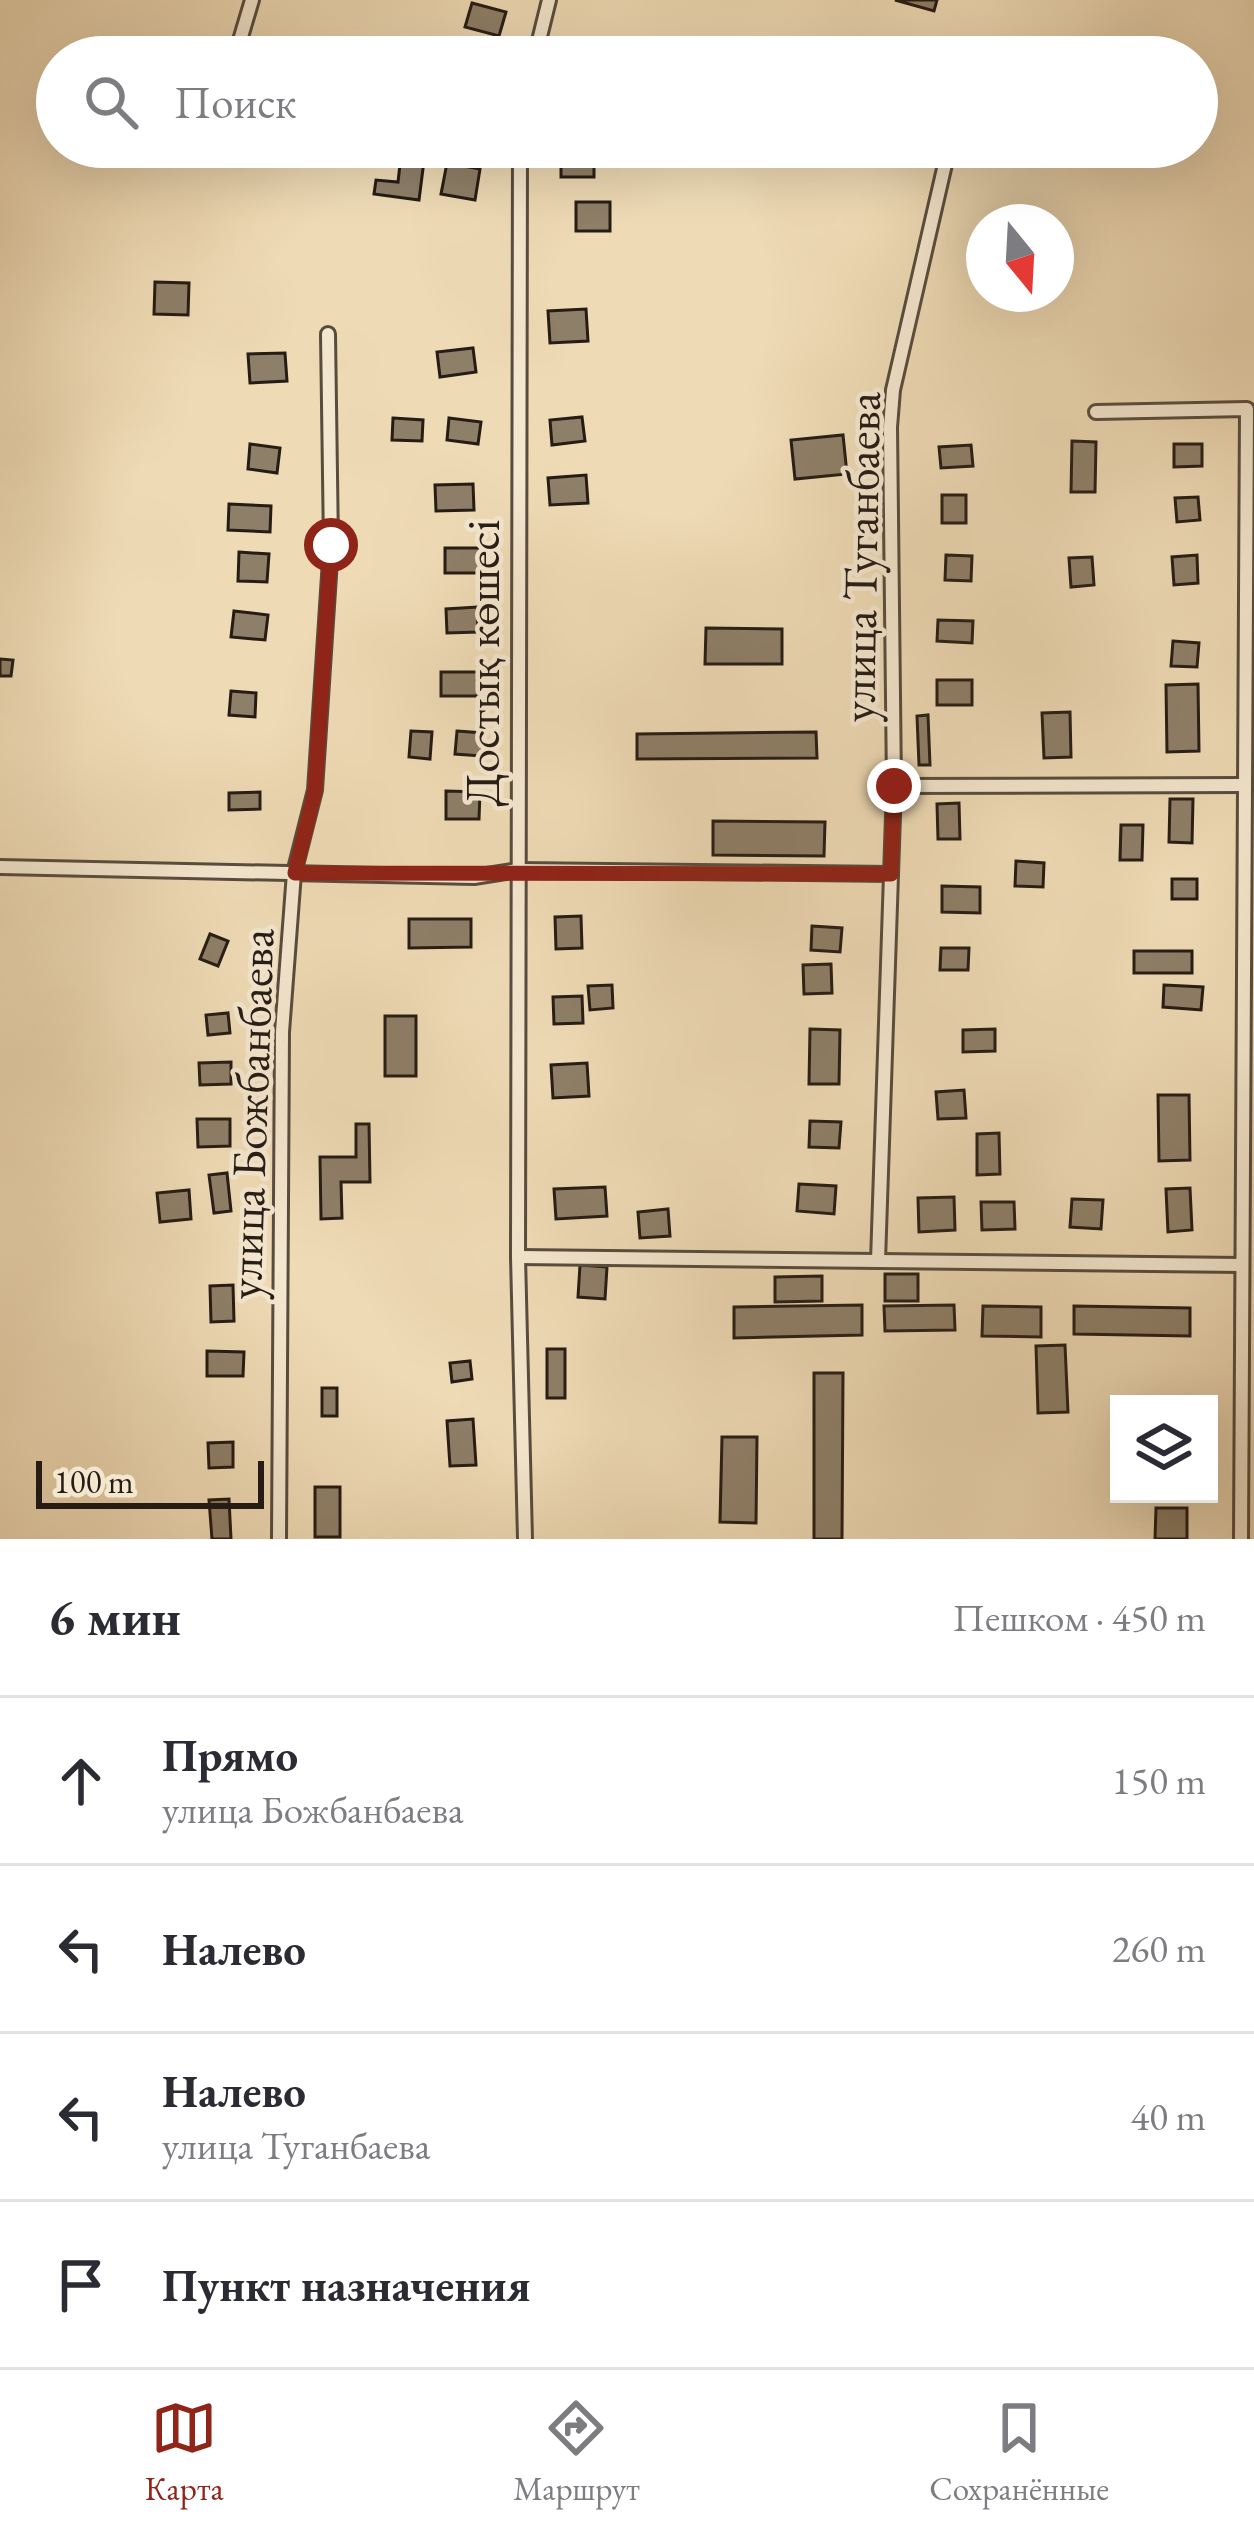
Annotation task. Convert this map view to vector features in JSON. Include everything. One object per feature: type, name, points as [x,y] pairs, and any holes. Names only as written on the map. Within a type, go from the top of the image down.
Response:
[{"type":"street","points":[[241,36],[252,0]]},
{"type":"street","points":[[540,36],[549,0]]},
{"type":"street","name":"Достық көшесі","points":[[520,168],[518,1258],[525,1539]]},
{"type":"street","name":"улица Туганбаева","points":[[878,1261],[894,786],[893,390],[944,168]]},
{"type":"street","name":"улица Божбанбаева","points":[[279,1539],[282,1032],[295,873],[315,790],[331,545],[328,334]]},
{"type":"street","points":[[1096,412],[1247,409],[1242,1265],[1248,1365],[1241,1539]]},
{"type":"street","points":[[894,786],[1245,785]]},
{"type":"street","points":[[0,867],[474,877],[518,870],[891,874]]},
{"type":"street","points":[[518,1258],[1242,1265]]},
{"type":"building","points":[[895,0],[937,0],[934,11]]},
{"type":"building","points":[[472,3],[506,12],[499,36],[465,27]]},
{"type":"building","points":[[400,168],[423,168],[419,200],[374,194],[376,180],[398,182]]},
{"type":"building","points":[[446,168],[480,169],[475,200],[441,194]]},
{"type":"building","points":[[561,168],[594,168],[594,177],[561,177]]},
{"type":"building","points":[[576,202],[610,202],[610,231],[576,231]]},
{"type":"building","points":[[155,282],[189,283],[188,315],[154,314]]},
{"type":"building","points":[[586,309],[588,341],[550,343],[548,311]]},
{"type":"building","points":[[473,348],[476,372],[440,377],[437,352]]},
{"type":"building","points":[[285,353],[287,381],[250,383],[248,354]]},
{"type":"building","points":[[582,417],[585,441],[552,445],[550,420]]},
{"type":"building","points":[[393,418],[423,420],[422,441],[392,440]]},
{"type":"building","points":[[449,418],[481,422],[478,444],[447,440]]},
{"type":"building","points":[[843,435],[847,474],[795,479],[791,440]]},
{"type":"building","points":[[1072,441],[1096,442],[1095,492],[1071,492]]},
{"type":"building","points":[[250,444],[280,448],[277,473],[248,469]]},
{"type":"building","points":[[1174,444],[1202,444],[1202,466],[1174,467]]},
{"type":"building","points":[[971,445],[973,466],[941,468],[939,447]]},
{"type":"building","points":[[586,475],[588,503],[550,505],[548,478]]},
{"type":"building","points":[[473,484],[474,510],[436,511],[435,485]]},
{"type":"building","points":[[942,495],[966,495],[966,523],[942,523]]},
{"type":"building","points":[[1198,497],[1200,520],[1177,522],[1175,498]]},
{"type":"building","points":[[229,504],[271,506],[270,532],[228,530]]},
{"type":"building","points":[[445,548],[480,548],[480,573],[445,573]]},
{"type":"building","points":[[239,552],[269,554],[267,582],[238,581]]},
{"type":"building","points":[[946,555],[972,556],[971,581],[945,580]]},
{"type":"building","points":[[1197,555],[1198,583],[1174,585],[1172,557]]},
{"type":"building","points":[[1092,557],[1094,585],[1071,587],[1069,558]]},
{"type":"building","points":[[477,607],[478,632],[447,633],[446,609]]},
{"type":"building","points":[[234,611],[268,615],[265,640],[231,637]]},
{"type":"building","points":[[938,620],[973,621],[972,643],[937,641]]},
{"type":"building","points":[[706,628],[782,629],[782,664],[705,664]]},
{"type":"building","points":[[1173,641],[1199,643],[1197,667],[1171,666]]},
{"type":"building","points":[[0,659],[13,660],[11,676],[0,676]]},
{"type":"building","points":[[441,672],[480,672],[480,696],[441,696]]},
{"type":"building","points":[[937,680],[972,680],[972,705],[937,705]]},
{"type":"building","points":[[1198,684],[1199,751],[1167,752],[1166,685]]},
{"type":"building","points":[[231,691],[256,693],[255,717],[229,715]]},
{"type":"building","points":[[1070,712],[1071,757],[1044,758],[1042,713]]},
{"type":"building","points":[[928,715],[930,765],[919,765],[917,716]]},
{"type":"building","points":[[411,731],[432,732],[430,759],[409,757]]},
{"type":"building","points":[[457,731],[483,733],[481,756],[455,754]]},
{"type":"building","points":[[816,732],[817,758],[637,759],[637,734]]},
{"type":"building","points":[[446,791],[480,792],[479,819],[446,819]]},
{"type":"building","points":[[260,792],[260,809],[229,810],[229,793]]},
{"type":"building","points":[[1170,799],[1193,799],[1192,843],[1169,842]]},
{"type":"building","points":[[959,803],[960,839],[938,839],[937,804]]},
{"type":"building","points":[[713,821],[825,822],[824,856],[713,855]]},
{"type":"building","points":[[1121,825],[1143,825],[1142,860],[1120,860]]},
{"type":"building","points":[[1016,861],[1044,863],[1043,887],[1015,886]]},
{"type":"building","points":[[1172,879],[1197,879],[1197,899],[1172,899]]},
{"type":"building","points":[[942,886],[980,887],[980,913],[942,912]]},
{"type":"building","points":[[581,916],[582,948],[556,949],[555,917]]},
{"type":"building","points":[[409,919],[471,919],[471,947],[409,948]]},
{"type":"building","points":[[812,926],[842,928],[840,952],[811,950]]},
{"type":"building","points":[[210,934],[228,941],[218,966],[200,959]]},
{"type":"building","points":[[941,948],[969,948],[968,970],[940,970]]},
{"type":"building","points":[[1134,951],[1192,951],[1192,973],[1134,973]]},
{"type":"building","points":[[831,964],[832,993],[804,994],[803,965]]},
{"type":"building","points":[[612,985],[613,1008],[590,1010],[588,986]]},
{"type":"building","points":[[1164,985],[1203,987],[1201,1010],[1163,1007]]},
{"type":"building","points":[[582,996],[583,1023],[554,1024],[553,997]]},
{"type":"building","points":[[228,1013],[230,1033],[208,1035],[206,1015]]},
{"type":"building","points":[[385,1016],[416,1016],[416,1076],[385,1076]]},
{"type":"building","points":[[810,1029],[840,1030],[839,1084],[809,1084]]},
{"type":"building","points":[[995,1029],[995,1051],[963,1052],[963,1030]]},
{"type":"building","points":[[231,1062],[231,1084],[200,1085],[199,1063]]},
{"type":"building","points":[[587,1063],[589,1096],[553,1098],[551,1065]]},
{"type":"building","points":[[964,1090],[966,1118],[938,1119],[936,1092]]},
{"type":"building","points":[[1158,1095],[1189,1095],[1190,1160],[1159,1161]]},
{"type":"building","points":[[197,1119],[230,1119],[230,1146],[198,1147]]},
{"type":"building","points":[[810,1121],[841,1122],[839,1148],[809,1147]]},
{"type":"building","points":[[356,1124],[369,1124],[370,1182],[341,1182],[342,1218],[321,1219],[320,1157],[356,1157]]},
{"type":"building","points":[[999,1133],[1000,1174],[977,1175],[977,1134]]},
{"type":"building","points":[[227,1173],[231,1211],[214,1213],[209,1175]]},
{"type":"building","points":[[799,1184],[836,1186],[834,1214],[797,1211]]},
{"type":"building","points":[[605,1187],[607,1216],[556,1219],[554,1189]]},
{"type":"building","points":[[1190,1188],[1192,1230],[1168,1232],[1166,1189]]},
{"type":"building","points":[[189,1190],[191,1219],[160,1222],[157,1193]]},
{"type":"building","points":[[954,1197],[955,1230],[919,1232],[918,1198]]},
{"type":"building","points":[[1072,1199],[1103,1200],[1101,1229],[1070,1227]]},
{"type":"building","points":[[981,1202],[1014,1202],[1015,1229],[982,1230]]},
{"type":"building","points":[[668,1209],[670,1236],[640,1238],[638,1212]]},
{"type":"building","points":[[580,1265],[607,1267],[605,1299],[578,1297]]},
{"type":"building","points":[[885,1274],[918,1274],[918,1301],[885,1301]]},
{"type":"building","points":[[822,1276],[822,1301],[775,1302],[775,1277]]},
{"type":"building","points":[[233,1285],[234,1321],[211,1322],[210,1286]]},
{"type":"building","points":[[862,1305],[862,1335],[734,1338],[734,1307]]},
{"type":"building","points":[[954,1305],[955,1330],[885,1331],[884,1306]]},
{"type":"building","points":[[983,1306],[1041,1307],[1041,1337],[982,1336]]},
{"type":"building","points":[[1074,1306],[1190,1308],[1190,1336],[1074,1334]]},
{"type":"building","points":[[1065,1345],[1068,1412],[1038,1413],[1036,1346]]},
{"type":"building","points":[[547,1349],[565,1349],[565,1398],[547,1398]]},
{"type":"building","points":[[207,1351],[244,1352],[243,1376],[207,1376]]},
{"type":"building","points":[[470,1361],[472,1379],[452,1382],[450,1363]]},
{"type":"building","points":[[814,1373],[843,1373],[842,1539],[814,1539]]},
{"type":"building","points":[[322,1388],[337,1388],[337,1416],[322,1416]]},
{"type":"building","points":[[473,1419],[476,1465],[450,1466],[447,1421]]},
{"type":"building","points":[[722,1437],[757,1437],[756,1523],[720,1522]]},
{"type":"building","points":[[233,1442],[233,1467],[209,1468],[208,1443]]},
{"type":"building","points":[[315,1487],[340,1487],[340,1537],[315,1537]]},
{"type":"building","points":[[229,1499],[231,1539],[212,1539],[209,1500]]},
{"type":"building","points":[[1156,1508],[1187,1508],[1187,1539],[1155,1539]]},
{"type":"route","points":[[331,545],[315,790],[295,873],[474,877],[518,870],[891,874],[894,786]]}]
